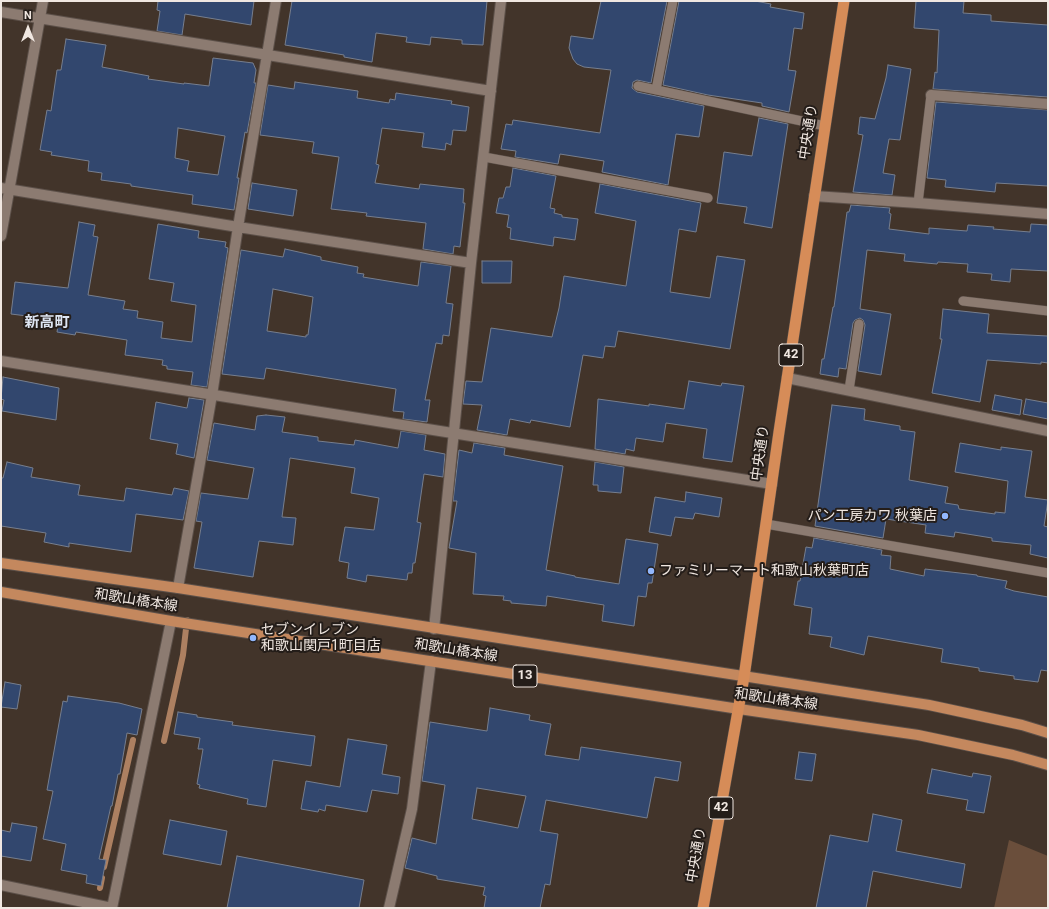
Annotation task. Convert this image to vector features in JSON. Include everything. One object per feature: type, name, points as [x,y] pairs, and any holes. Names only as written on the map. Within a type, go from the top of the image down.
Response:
[{"type":"highway","name":"中央通り","points":[[703,908],[744,677],[787,378],[844,1]]},
{"type":"main road","name":"和歌山橋本線","points":[[1,563],[178,588],[929,705],[1022,725],[1048,733]]},
{"type":"main road","name":"和歌山橋本線","points":[[1,592],[171,621],[738,709],[918,734],[1013,755],[1048,765]]},
{"type":"street","points":[[1,236],[5,188],[43,1]]},
{"type":"street","points":[[178,588],[212,395],[238,227],[276,1]]},
{"type":"street","points":[[434,629],[471,263],[492,91],[501,1]]},
{"type":"street","points":[[1,12],[492,91]]},
{"type":"street","points":[[931,95],[1048,104]]},
{"type":"street","points":[[5,188],[238,227],[471,263]]},
{"type":"street","points":[[814,196],[1048,214]]},
{"type":"street","points":[[1,361],[772,484]]},
{"type":"street","points":[[787,378],[1048,431]]},
{"type":"street","points":[[1,885],[112,908],[171,621]]},
{"type":"street","points":[[388,908],[412,809],[430,661]]},
{"type":"lane","points":[[656,90],[673,1]]},
{"type":"lane","points":[[638,86],[825,126]]},
{"type":"lane","points":[[918,203],[931,95]]},
{"type":"lane","points":[[484,157],[708,198]]},
{"type":"lane","points":[[963,301],[1048,311]]},
{"type":"lane","points":[[849,390],[859,324]]},
{"type":"lane","points":[[766,524],[1048,573]]},
{"type":"shaded area","points":[[1009,840],[1048,856],[1048,908],[994,908]]},
{"type":"building","points":[[158,1],[254,1],[251,25],[185,14],[182,35],[157,31],[160,11],[157,10]]},
{"type":"building","points":[[292,1],[487,1],[483,45],[462,44],[462,40],[431,37],[430,45],[406,42],[407,37],[376,33],[372,62],[344,57],[344,55],[285,45]]},
{"type":"building","points":[[601,1],[667,1],[651,83],[637,80],[633,82],[632,88],[637,92],[704,106],[699,137],[676,134],[668,185],[602,172],[604,161],[560,154],[558,164],[515,157],[516,151],[501,149],[506,124],[512,125],[513,120],[600,133],[611,70],[584,67],[577,64],[573,59],[569,48],[571,36],[593,39]]},
{"type":"building","points":[[679,1],[755,1],[771,4],[770,7],[804,13],[802,29],[794,28],[788,70],[796,71],[789,112],[762,106],[762,103],[708,95],[663,85]]},
{"type":"building","points":[[916,1],[964,1],[963,13],[991,15],[991,21],[1048,25],[1048,97],[933,89],[935,72],[937,73],[939,30],[914,28]]},
{"type":"building","points":[[66,39],[106,45],[102,67],[149,76],[148,79],[184,84],[209,86],[213,58],[253,63],[256,70],[254,83],[256,83],[237,178],[239,178],[234,210],[192,204],[193,195],[101,180],[102,173],[88,171],[89,161],[51,155],[52,152],[40,150],[47,110],[51,111],[57,70],[61,70]],"holes":[[[178,128],[225,136],[218,175],[187,171],[189,161],[175,158]]]},
{"type":"building","points":[[888,65],[911,69],[900,140],[889,139],[883,173],[895,175],[892,195],[853,192],[863,135],[858,134],[860,117],[875,119]]},
{"type":"building","points":[[295,82],[358,91],[357,98],[389,103],[390,99],[395,100],[396,93],[452,101],[451,104],[469,107],[466,131],[453,130],[451,145],[446,143],[445,150],[422,147],[424,133],[382,128],[376,164],[379,165],[375,183],[419,189],[420,184],[464,189],[463,203],[465,203],[460,247],[454,246],[453,254],[423,249],[426,223],[366,216],[367,213],[331,209],[339,157],[312,153],[314,142],[260,135],[268,85],[294,89]]},
{"type":"building","points":[[936,102],[1048,110],[1048,186],[996,183],[995,192],[945,187],[946,180],[927,178]]},
{"type":"building","points":[[759,118],[788,124],[772,228],[744,223],[747,207],[717,203],[724,152],[752,156]]},
{"type":"building","points":[[513,168],[556,176],[550,208],[555,209],[554,213],[562,215],[562,217],[578,219],[575,240],[554,237],[553,246],[510,239],[511,228],[507,227],[509,215],[496,213],[499,198],[503,198],[506,187],[510,187]]},
{"type":"building","points":[[252,183],[297,190],[293,216],[248,209]]},
{"type":"building","points":[[600,184],[701,203],[696,232],[679,229],[670,292],[710,298],[717,256],[745,260],[730,349],[618,331],[615,347],[605,346],[603,358],[583,355],[570,427],[531,420],[530,423],[510,419],[507,435],[477,430],[482,405],[463,404],[466,381],[482,382],[491,328],[552,337],[559,308],[564,276],[626,286],[636,221],[595,213]]},
{"type":"building","points":[[851,205],[890,208],[889,213],[891,214],[889,229],[929,234],[929,228],[967,231],[968,225],[1030,232],[1031,224],[1048,225],[1048,271],[1011,269],[1010,282],[991,280],[992,274],[967,272],[968,264],[938,262],[937,264],[904,261],[905,254],[867,250],[860,309],[891,314],[881,375],[858,371],[865,325],[863,320],[860,318],[855,320],[853,323],[846,369],[839,368],[838,377],[820,374],[834,307],[847,212],[849,212]]},
{"type":"building","points":[[79,222],[95,225],[93,236],[98,237],[88,295],[125,301],[123,309],[138,311],[137,318],[163,322],[161,338],[192,342],[196,305],[171,301],[174,283],[149,279],[158,224],[199,231],[198,238],[226,242],[225,247],[228,248],[207,387],[191,385],[193,372],[167,369],[167,366],[162,365],[163,360],[125,355],[127,340],[76,332],[75,335],[57,332],[59,320],[11,314],[15,282],[68,288]]},
{"type":"building","points":[[285,249],[321,257],[321,260],[358,267],[357,273],[364,274],[363,277],[418,286],[421,262],[451,266],[446,303],[453,304],[449,336],[443,335],[442,344],[436,343],[425,400],[430,400],[427,422],[403,419],[404,412],[393,411],[396,389],[266,368],[264,379],[222,374],[241,250],[283,257]],"holes":[[[273,289],[313,297],[308,335],[306,335],[306,337],[267,331]]]},
{"type":"building","points":[[482,261],[512,261],[511,283],[482,283]]},
{"type":"building","points":[[943,309],[989,314],[987,333],[1048,336],[1048,363],[1041,362],[1041,364],[987,360],[980,402],[932,393],[942,339],[940,339]]},
{"type":"building","points":[[3,377],[59,388],[56,420],[2,411],[4,400],[1,399]]},
{"type":"building","points":[[689,381],[721,386],[722,383],[744,386],[732,462],[703,458],[707,429],[666,423],[663,442],[636,438],[634,451],[626,449],[625,454],[595,449],[598,399],[684,409]]},
{"type":"building","points":[[995,395],[1022,400],[1020,415],[992,410]]},
{"type":"building","points":[[189,398],[204,400],[194,458],[176,454],[178,444],[150,439],[156,402],[187,408]]},
{"type":"building","points":[[1026,399],[1048,403],[1048,419],[1023,414]]},
{"type":"building","points":[[832,405],[865,409],[864,420],[900,426],[900,430],[915,432],[909,480],[948,487],[945,503],[958,505],[959,509],[995,514],[995,512],[1005,513],[1008,481],[955,472],[960,443],[1001,450],[1001,447],[1032,451],[1025,497],[1048,500],[1044,526],[1048,527],[1048,558],[1030,554],[1031,545],[992,541],[992,538],[955,532],[954,537],[925,533],[926,525],[886,519],[883,538],[815,526]]},
{"type":"building","points":[[266,415],[285,417],[282,432],[318,437],[318,441],[354,445],[355,440],[398,448],[401,431],[426,435],[424,450],[445,454],[443,477],[424,474],[417,522],[421,523],[415,563],[413,563],[412,573],[408,573],[407,580],[367,575],[366,582],[347,578],[349,563],[339,561],[345,527],[374,530],[379,498],[351,493],[355,468],[290,458],[282,517],[296,518],[293,545],[259,541],[253,577],[194,568],[202,522],[196,521],[201,493],[248,499],[254,468],[207,460],[214,423],[255,430],[257,416]]},
{"type":"building","points":[[474,443],[505,448],[504,455],[563,466],[546,570],[575,577],[619,584],[626,539],[658,544],[652,583],[648,583],[646,597],[638,596],[634,626],[602,621],[604,605],[547,596],[546,606],[511,603],[511,601],[503,600],[504,596],[473,594],[476,553],[449,548],[457,501],[453,501],[459,450],[472,453]]},
{"type":"building","points":[[7,462],[33,468],[31,477],[80,485],[78,495],[124,501],[126,488],[172,495],[174,488],[189,491],[183,520],[136,514],[131,552],[69,543],[69,547],[44,542],[46,533],[1,526],[1,478],[3,478]]},
{"type":"building","points":[[595,462],[624,467],[621,493],[598,491],[598,485],[593,485]]},
{"type":"building","points":[[686,492],[722,498],[719,517],[695,513],[693,519],[675,517],[671,536],[649,532],[655,497],[685,502]]},
{"type":"building","points":[[814,538],[882,550],[881,555],[891,556],[890,569],[924,576],[925,569],[977,575],[1007,581],[1005,588],[1014,591],[1048,597],[1048,671],[1041,670],[1038,682],[1014,679],[1014,676],[979,671],[979,668],[941,662],[943,649],[868,636],[864,655],[830,647],[832,637],[809,634],[812,608],[794,605],[806,547],[812,548]]},
{"type":"building","points":[[5,682],[21,685],[17,709],[1,707]]},
{"type":"building","points":[[68,696],[119,703],[142,709],[137,735],[127,733],[120,774],[118,774],[99,859],[106,860],[101,886],[86,883],[87,875],[61,870],[66,844],[43,839],[53,791],[47,790],[63,701],[67,702]]},
{"type":"building","points":[[490,708],[530,715],[529,720],[551,724],[545,755],[579,760],[581,747],[681,762],[678,781],[655,777],[647,818],[546,800],[540,831],[558,834],[550,885],[545,884],[540,908],[484,908],[486,896],[483,895],[485,887],[437,879],[437,876],[405,868],[412,838],[436,844],[445,785],[422,781],[430,722],[487,731]],"holes":[[[477,788],[526,796],[518,828],[472,819]]]},
{"type":"building","points":[[178,712],[197,715],[197,717],[233,722],[232,725],[315,736],[311,766],[273,760],[266,807],[247,804],[248,799],[199,788],[200,785],[197,784],[203,749],[198,749],[200,738],[174,734]]},
{"type":"building","points":[[348,739],[387,745],[382,774],[400,777],[398,794],[372,790],[367,812],[326,805],[325,811],[319,809],[318,812],[301,809],[306,781],[340,787]]},
{"type":"building","points":[[799,752],[816,754],[812,781],[795,779]]},
{"type":"building","points":[[932,769],[972,777],[973,773],[991,776],[984,813],[966,810],[968,800],[927,793]]},
{"type":"building","points":[[873,814],[902,820],[896,851],[965,864],[961,888],[873,871],[866,908],[816,908],[830,835],[868,842]]},
{"type":"building","points":[[170,820],[227,831],[221,865],[163,854]]},
{"type":"building","points":[[12,823],[37,827],[31,861],[1,856],[1,830],[10,832]]},
{"type":"building","points":[[237,856],[364,880],[359,908],[227,908]]},
{"type":"waterway","points":[[164,741],[183,655],[187,620]]},
{"type":"waterway","points":[[104,867],[133,740]]},
{"type":"waterway","points":[[100,888],[102,878]]},
{"type":"place","name":"パン工房カワ 秋葉店","points":[[945,516]]},
{"type":"place","name":"ファミリーマート和歌山秋葉町店","points":[[651,571]]},
{"type":"place","name":"セブンイレブン 和歌山関戸1町目店","points":[[253,638]]},
{"type":"district","name":"新高町","points":[[47,323]]}]
